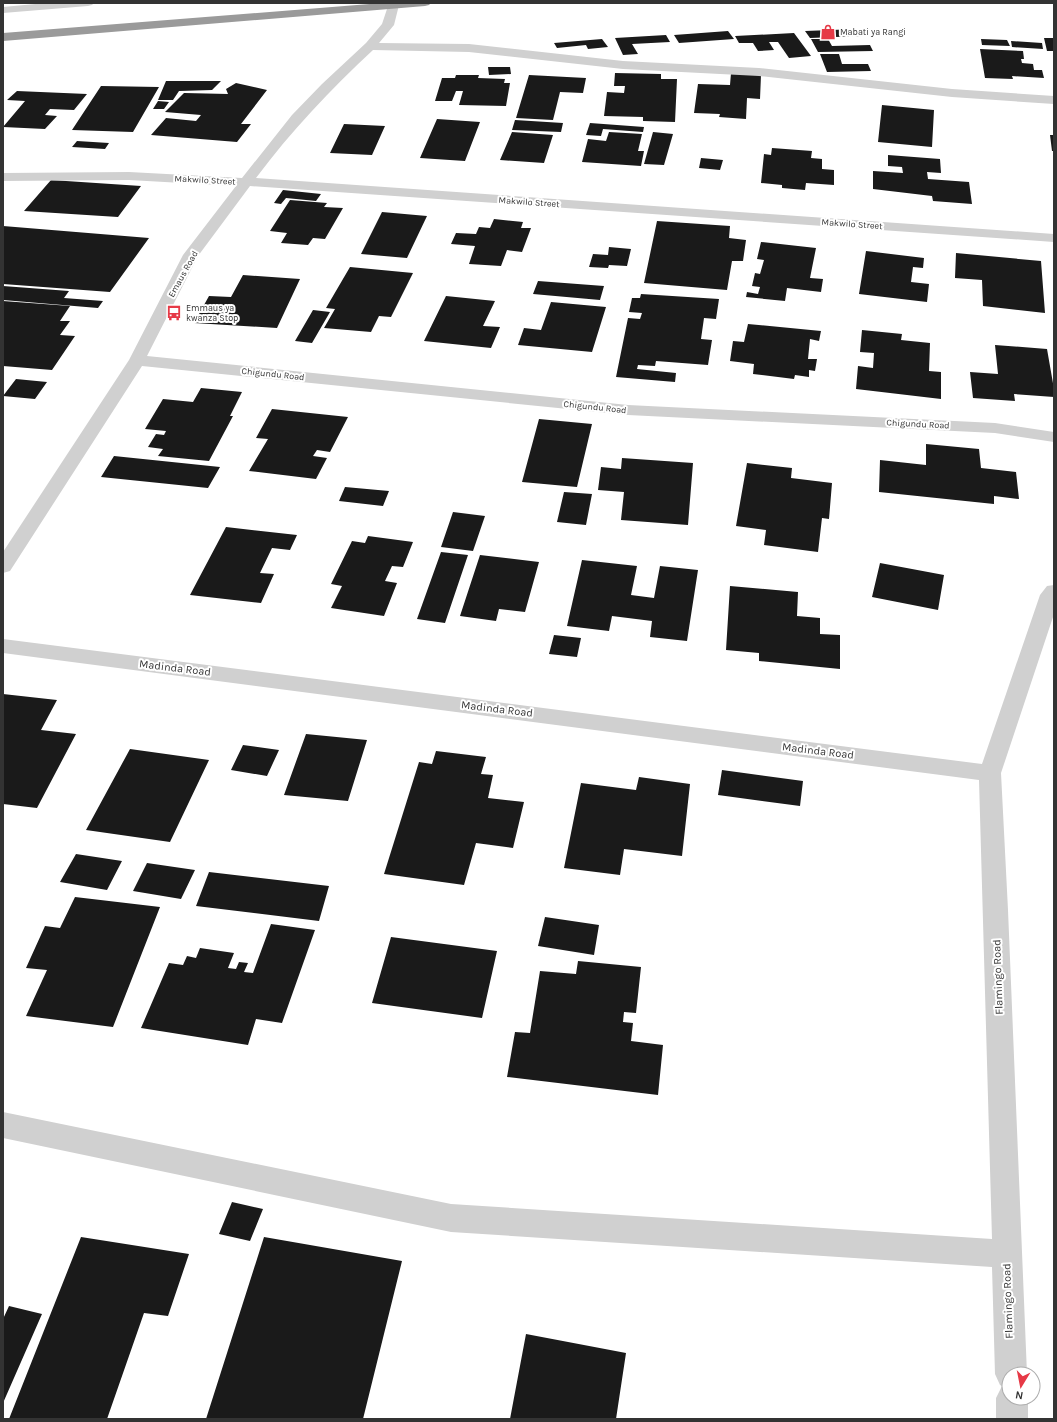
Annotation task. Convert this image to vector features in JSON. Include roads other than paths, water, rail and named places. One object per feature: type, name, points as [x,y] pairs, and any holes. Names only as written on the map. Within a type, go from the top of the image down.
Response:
[{"type":"highway","points":[[3,37],[425,3]]},
{"type":"street","points":[[3,10],[88,3]]},
{"type":"street","name":"Emaus Road","points":[[3,567],[137,360],[191,255],[248,182],[270,150],[297,118],[326,87],[370,46],[388,25],[393,5]]},
{"type":"street","points":[[370,46],[469,48],[623,65],[759,72],[952,93],[1054,100]]},
{"type":"street","name":"Makwilo Street","points":[[3,177],[129,176],[248,182],[1054,238]]},
{"type":"street","name":"Chigundu Road","points":[[137,360],[628,410],[995,428],[1054,437]]},
{"type":"street","name":"Flamingo Road","points":[[1011,1366],[996,910],[990,773],[1050,595],[1054,591]]},
{"type":"street","name":"Madinda Road","points":[[3,646],[990,773]]},
{"type":"street","points":[[3,1125],[451,1218],[1007,1254]]},
{"type":"street","points":[[1012,1406],[1012,1419]]},
{"type":"place","name":"Mabati ya Rangi","points":[[828,32]]},
{"type":"place","name":"Emmaus ya kwanza Stop","points":[[174,313]]}]
